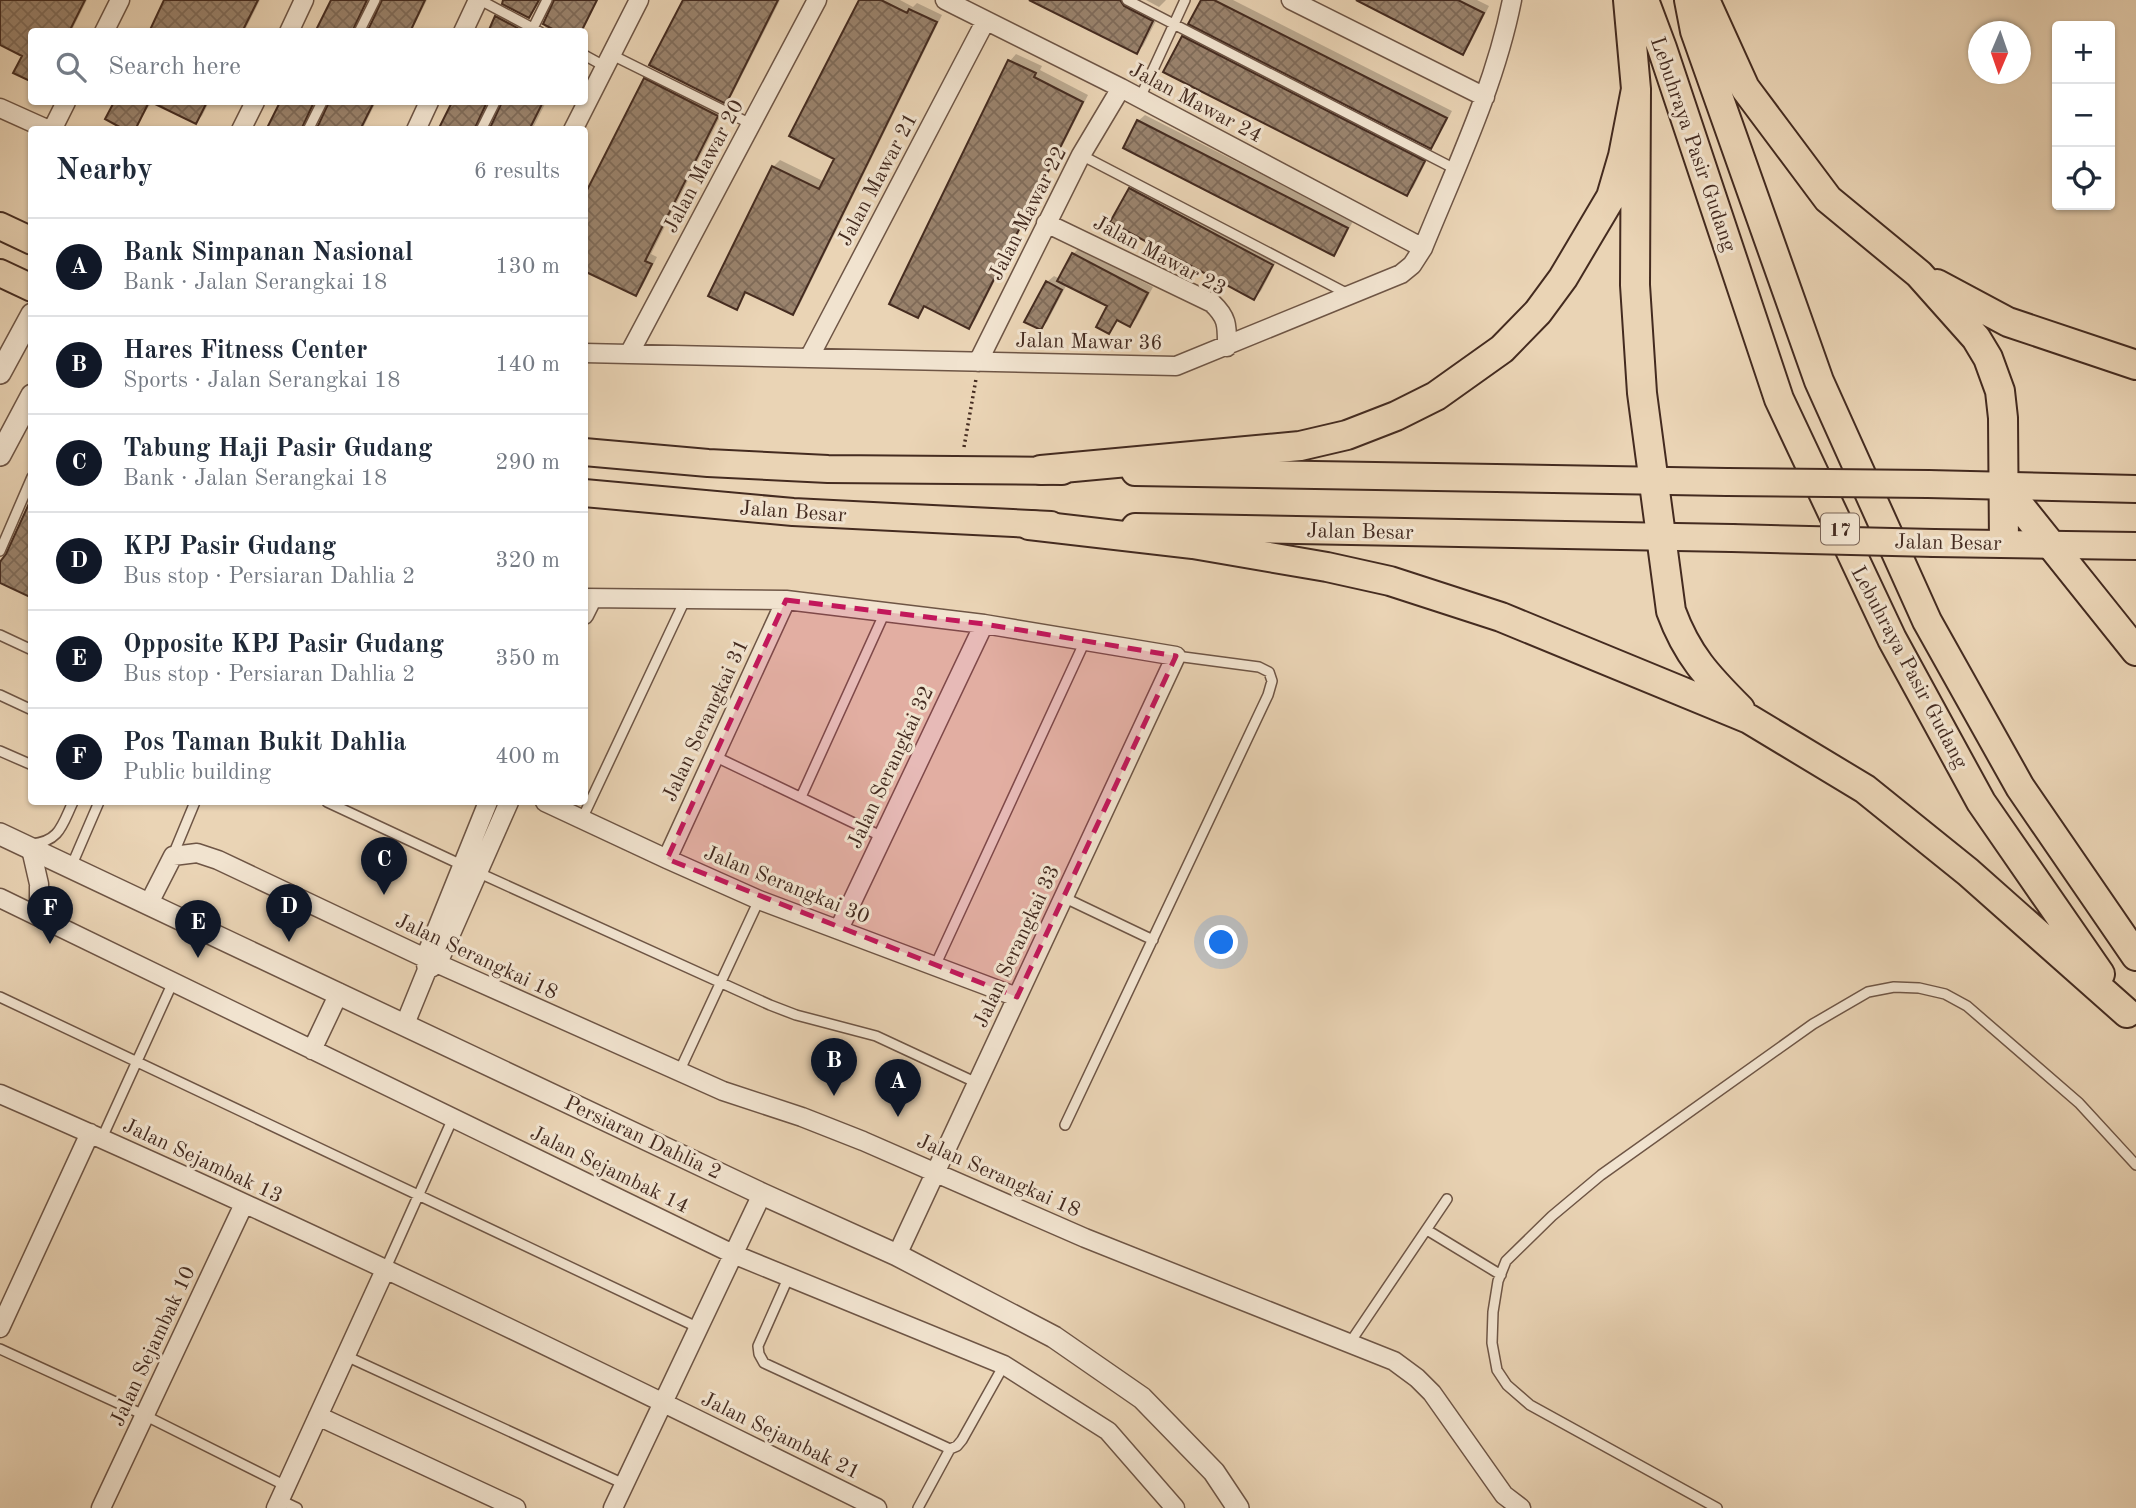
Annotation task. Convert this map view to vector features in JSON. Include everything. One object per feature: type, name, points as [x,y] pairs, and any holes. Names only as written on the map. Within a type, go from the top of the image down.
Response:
[{"type":"highway","points":[[1628,0],[1636,89],[1635,285],[1642,393],[1671,611],[1679,634],[1702,671],[1749,719]]},
{"type":"highway","name":"Lebuhraya Pasir Gudang","points":[[1644,0],[1779,399],[1892,639],[1981,802],[2132,1020]]},
{"type":"highway","name":"Lebuhraya Pasir Gudang","points":[[1689,0],[1695,31],[1819,381],[1927,621],[2020,787],[2136,957]]},
{"type":"highway","points":[[1706,0],[1745,88],[1828,199],[1919,274],[1976,338],[1993,370],[2000,391],[2003,418],[2004,543]]},
{"type":"highway","points":[[1041,470],[1300,446],[1347,435],[1396,416],[1436,396],[1502,349],[1538,312],[1563,278],[1611,197],[1623,156],[1636,89]]},
{"type":"highway","points":[[1919,274],[2008,323],[2136,365]]},
{"type":"highway","points":[[2003,485],[2136,652]]},
{"type":"highway","points":[[1029,524],[1193,544],[1390,581],[1501,617],[1749,719],[1865,789],[1968,872],[2132,1020]]},
{"type":"main road","points":[[0,226],[28,239]]},
{"type":"main road","points":[[0,273],[28,286]]},
{"type":"main road","name":"Jalan Besar","points":[[588,452],[722,464],[828,469],[1653,479],[2136,489]]},
{"type":"main road","name":"Jalan Besar","points":[[588,492],[793,512],[1029,524],[2136,546]]},
{"type":"street","points":[[106,28],[120,0]]},
{"type":"street","points":[[291,28],[304,0]]},
{"type":"street","points":[[465,28],[479,0]]},
{"type":"street","points":[[588,101],[639,0]]},
{"type":"street","name":"Jalan Mawar 20","points":[[629,354],[817,0]]},
{"type":"street","name":"Jalan Mawar 24","points":[[946,0],[985,22],[1121,88],[1423,248]]},
{"type":"street","points":[[1291,0],[1485,97]]},
{"type":"street","name":"Jalan Mawar 36","points":[[588,353],[1176,366],[1227,347],[1401,274],[1412,265],[1423,248],[1485,97],[1506,31],[1512,0]]},
{"type":"street","name":"Jalan Mawar 21","points":[[809,358],[985,22]]},
{"type":"street","name":"Jalan Mawar 22","points":[[978,362],[1081,155],[1121,88]]},
{"type":"street","points":[[52,126],[64,105]]},
{"type":"street","points":[[243,126],[254,105]]},
{"type":"street","points":[[418,126],[428,105]]},
{"type":"street","points":[[575,126],[586,105]]},
{"type":"street","points":[[0,108],[41,126]]},
{"type":"street","name":"Jalan Mawar 23","points":[[1046,223],[1212,303],[1224,314],[1227,323],[1227,347]]},
{"type":"street","points":[[0,373],[28,321]]},
{"type":"street","points":[[0,455],[28,402]]},
{"type":"street","points":[[588,598],[786,600],[984,624],[1176,656]]},
{"type":"street","name":"Jalan Serangkai 31","points":[[667,859],[786,600]]},
{"type":"street","name":"Jalan Serangkai 32","points":[[839,929],[984,624]]},
{"type":"street","name":"Jalan Serangkai 33","points":[[897,1255],[1176,656]]},
{"type":"street","points":[[470,869],[487,805]]},
{"type":"street","points":[[405,1024],[470,869],[507,805]]},
{"type":"street","name":"Jalan Serangkai 30","points":[[552,805],[759,900],[1017,996]]},
{"type":"street","name":"Persiaran Dahlia 2","points":[[0,834],[762,1194],[897,1255],[1054,1337],[1142,1398],[1214,1472],[1238,1508]]},
{"type":"street","points":[[27,847],[39,884],[39,917]]},
{"type":"street","name":"Jalan Serangkai 18","points":[[173,856],[197,853],[218,860],[430,964],[679,1072],[734,1095],[814,1122],[1084,1238],[1394,1362],[1417,1378],[1432,1393],[1504,1495],[1521,1508]]},
{"type":"street","points":[[149,903],[173,856]]},
{"type":"street","name":"Jalan Sejambak 14","points":[[0,898],[733,1254],[1004,1365],[1108,1431],[1175,1508]]},
{"type":"street","points":[[312,1050],[339,993]]},
{"type":"street","name":"Jalan Sejambak 13","points":[[0,1094],[244,1204],[664,1403]]},
{"type":"street","points":[[0,1328],[96,1136]]},
{"type":"street","points":[[613,1508],[762,1194]]},
{"type":"street","name":"Jalan Sejambak 10","points":[[101,1508],[244,1204]]},
{"type":"street","points":[[281,1498],[385,1270]]},
{"type":"street","name":"Jalan Sejambak 21","points":[[664,1403],[877,1508]]},
{"type":"street","points":[[318,1416],[516,1508]]},
{"type":"lane","points":[[361,28],[375,0]]},
{"type":"lane","points":[[479,0],[530,28]]},
{"type":"lane","points":[[535,28],[547,0]]},
{"type":"lane","points":[[1127,0],[1455,170]]},
{"type":"lane","points":[[1140,98],[1185,0]]},
{"type":"lane","points":[[588,56],[609,61],[751,124]]},
{"type":"lane","points":[[310,126],[321,105]]},
{"type":"lane","points":[[483,126],[494,105]]},
{"type":"lane","points":[[1081,155],[1350,295]]},
{"type":"lane","points":[[0,551],[28,486]]},
{"type":"lane","points":[[582,818],[685,600]]},
{"type":"lane","points":[[801,797],[885,612]]},
{"type":"lane","points":[[0,635],[28,648]]},
{"type":"lane","points":[[935,966],[1085,641]]},
{"type":"lane","points":[[1065,1125],[1268,695],[1272,681],[1269,672],[1259,667],[1176,656]]},
{"type":"lane","points":[[0,695],[28,708]]},
{"type":"lane","points":[[0,751],[28,763]]},
{"type":"lane","points":[[714,756],[883,836]]},
{"type":"lane","points":[[27,847],[47,842],[59,832],[72,805]]},
{"type":"lane","points":[[71,867],[98,805]]},
{"type":"lane","points":[[173,856],[194,805]]},
{"type":"lane","points":[[333,805],[796,1015],[876,1036],[977,1083]]},
{"type":"lane","points":[[80,845],[83,861],[95,878]]},
{"type":"lane","points":[[1063,898],[1153,940]]},
{"type":"lane","points":[[679,1072],[759,900]]},
{"type":"lane","points":[[96,1136],[137,1062],[173,982]]},
{"type":"lane","points":[[1717,1508],[1530,1405],[1507,1385],[1497,1370],[1492,1343],[1493,1312],[1506,1261],[1601,1175],[1813,1024],[1868,992],[1894,987],[1919,988],[1945,994],[1967,1006],[2079,1102],[2136,1165]]},
{"type":"lane","points":[[0,997],[699,1328]]},
{"type":"lane","points":[[385,1270],[453,1118]]},
{"type":"lane","points":[[1349,1344],[1447,1199]]},
{"type":"lane","points":[[1427,1230],[1501,1275]]},
{"type":"lane","points":[[789,1276],[758,1346],[764,1363],[950,1448],[957,1446],[962,1440],[1004,1365]]},
{"type":"lane","points":[[0,1349],[144,1415],[298,1508]]},
{"type":"lane","points":[[346,1356],[624,1484]]},
{"type":"lane","points":[[918,1508],[950,1448]]},
{"type":"path","points":[[958,470],[967,437],[978,362]]},
{"type":"highlighted area","points":[[786,600],[984,624],[1176,656],[1017,997],[667,859]]},
{"type":"building","points":[[0,0],[85,0],[71,28],[28,28],[28,80],[13,73],[22,56],[0,45]]},
{"type":"building","points":[[164,0],[258,0],[244,28],[151,28]]},
{"type":"building","points":[[331,0],[367,0],[354,28],[317,28]]},
{"type":"building","points":[[382,0],[425,0],[412,28],[369,28]]},
{"type":"building","points":[[503,0],[539,0],[529,18],[502,4]]},
{"type":"building","points":[[554,0],[597,0],[583,28],[550,28],[543,24]]},
{"type":"building","points":[[683,0],[778,0],[726,104],[649,65]]},
{"type":"building","points":[[859,0],[881,0],[907,13],[909,9],[937,22],[793,315],[745,292],[737,310],[708,296],[772,166],[819,189],[834,159],[789,136]]},
{"type":"building","points":[[1029,0],[1120,0],[1124,6],[1153,21],[1137,54]]},
{"type":"building","points":[[1201,0],[1214,0],[1447,118],[1431,149],[1188,24]]},
{"type":"building","points":[[1356,0],[1458,0],[1484,13],[1463,55]]},
{"type":"building","points":[[495,16],[517,28],[490,28]]},
{"type":"building","points":[[1182,36],[1425,161],[1407,196],[1163,72]]},
{"type":"building","points":[[1008,60],[1036,73],[1034,77],[1083,102],[969,329],[924,306],[918,318],[889,304]]},
{"type":"building","points":[[644,78],[718,116],[645,261],[652,264],[636,296],[588,273],[588,188]]},
{"type":"building","points":[[112,105],[148,105],[137,126],[118,126],[105,119]]},
{"type":"building","points":[[157,105],[206,105],[196,124]]},
{"type":"building","points":[[278,105],[313,105],[303,126],[268,126]]},
{"type":"building","points":[[328,105],[372,105],[362,126],[318,126]]},
{"type":"building","points":[[450,105],[486,105],[476,126],[440,126]]},
{"type":"building","points":[[501,105],[542,105],[531,126],[491,126]]},
{"type":"building","points":[[1137,120],[1348,228],[1334,256],[1123,148]]},
{"type":"building","points":[[1129,188],[1273,265],[1254,300],[1110,222]]},
{"type":"building","points":[[1072,253],[1148,293],[1130,327],[1117,320],[1109,334],[1096,327],[1107,306],[1057,281]]},
{"type":"building","points":[[1046,281],[1062,290],[1041,330],[1024,322]]},
{"type":"building","points":[[28,506],[28,596],[0,583],[0,562]]},
{"type":"place","name":"Tabung Haji Pasir Gudang","points":[[384,895]]},
{"type":"place","name":"KPJ Pasir Gudang","points":[[289,942]]},
{"type":"place","name":"Pos Taman Bukit Dahlia","points":[[50,944]]},
{"type":"place","name":"Opposite KPJ Pasir Gudang","points":[[198,958]]},
{"type":"place","name":"Hares Fitness Center","points":[[834,1096]]},
{"type":"place","name":"Bank Simpanan Nasional","points":[[898,1117]]}]
